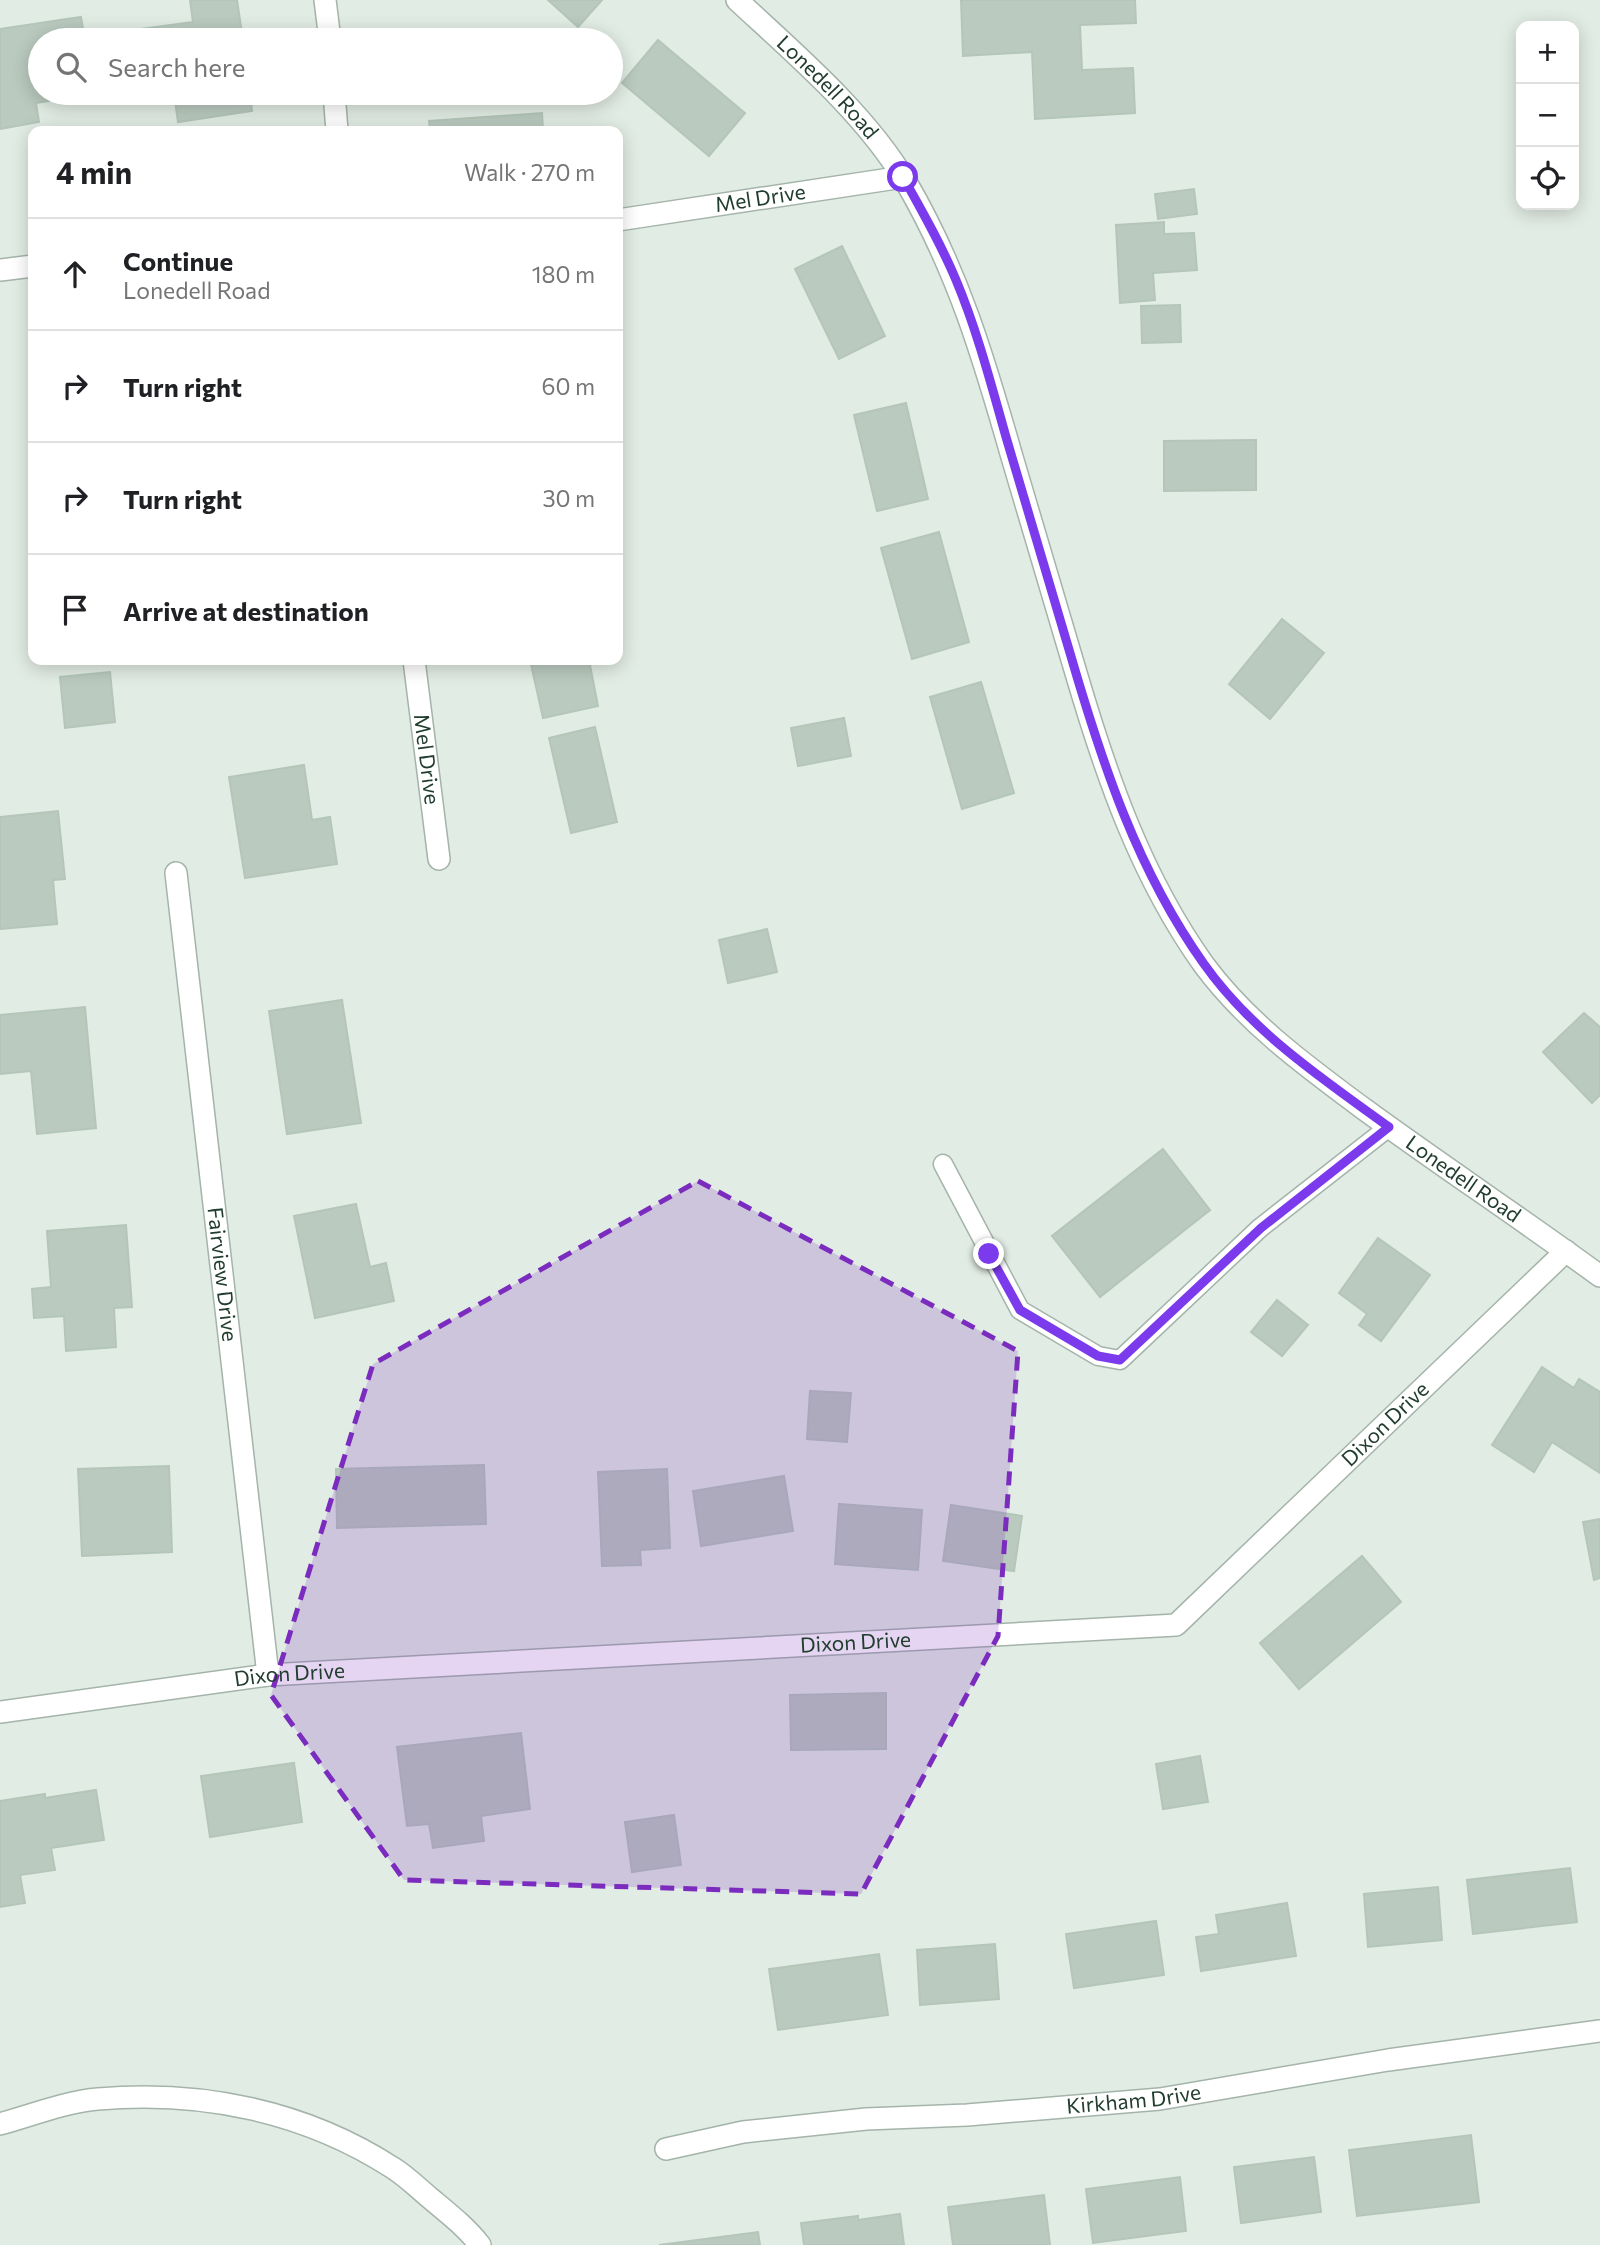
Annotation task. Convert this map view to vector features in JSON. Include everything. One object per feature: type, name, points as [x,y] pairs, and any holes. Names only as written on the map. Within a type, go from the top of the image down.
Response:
[{"type":"street","points":[[325,0],[328,28]]},
{"type":"street","name":"Lonedell Road","points":[[737,0],[820,77],[864,126],[903,177],[956,280],[979,345],[1115,797],[1149,874],[1205,966],[1257,1026],[1318,1075],[1600,1276]]},
{"type":"street","points":[[335,105],[337,126]]},
{"type":"street","name":"Mel Drive","points":[[623,219],[903,177]]},
{"type":"street","points":[[0,270],[28,267]]},
{"type":"street","name":"Mel Drive","points":[[415,665],[439,859]]},
{"type":"street","name":"Fairview Drive","points":[[176,873],[268,1675]]},
{"type":"street","name":"Dixon Drive","points":[[0,1712],[268,1675],[1177,1625],[1566,1251]]},
{"type":"street","name":"Kirkham Drive","points":[[666,2150],[743,2132],[866,2119],[967,2115],[1160,2099],[1388,2060],[1600,2031]]},
{"type":"street","points":[[0,2124],[95,2099],[154,2096],[215,2101],[279,2115],[336,2136],[394,2168],[467,2228],[481,2245]]},
{"type":"lane","points":[[943,1164],[1020,1310],[1098,1356],[1120,1360],[1261,1228],[1389,1127]]},
{"type":"highlighted area","points":[[698,1181],[1018,1351],[998,1636],[861,1894],[404,1880],[271,1695],[373,1364]]},
{"type":"building","points":[[190,0],[237,0],[241,28],[148,28],[193,22]]},
{"type":"building","points":[[548,0],[602,0],[578,27]]},
{"type":"building","points":[[961,0],[1135,0],[1136,23],[1080,25],[1082,70],[1133,68],[1135,113],[1035,119],[1032,52],[963,56]]},
{"type":"building","points":[[81,17],[83,28],[28,28],[28,105],[36,105],[39,122],[0,129],[0,29]]},
{"type":"building","points":[[658,40],[745,113],[709,156],[623,82]]},
{"type":"building","points":[[176,105],[251,105],[252,111],[178,122]]},
{"type":"building","points":[[542,113],[543,126],[430,126],[429,121]]},
{"type":"building","points":[[1194,189],[1197,214],[1158,219],[1155,194]]},
{"type":"building","points":[[1164,222],[1164,234],[1194,233],[1197,270],[1153,273],[1155,300],[1120,303],[1116,225]]},
{"type":"building","points":[[842,246],[885,336],[839,359],[795,269]]},
{"type":"building","points":[[1180,305],[1181,342],[1142,343],[1141,306]]},
{"type":"building","points":[[906,403],[928,499],[877,511],[854,415]]},
{"type":"building","points":[[1256,440],[1256,490],[1164,491],[1164,441]]},
{"type":"building","points":[[939,532],[969,642],[912,659],[881,548]]},
{"type":"building","points":[[1282,619],[1324,653],[1270,719],[1229,684]]},
{"type":"building","points":[[531,665],[590,665],[598,706],[543,718]]},
{"type":"building","points":[[110,672],[115,722],[65,728],[60,677]]},
{"type":"building","points":[[981,682],[1014,793],[962,809],[930,697]]},
{"type":"building","points":[[844,718],[851,756],[798,766],[791,728]]},
{"type":"building","points":[[595,727],[617,822],[571,833],[549,738]]},
{"type":"building","points":[[304,765],[312,820],[330,817],[337,864],[245,878],[229,777]]},
{"type":"building","points":[[58,811],[65,879],[53,880],[57,924],[0,929],[0,817]]},
{"type":"building","points":[[767,929],[777,972],[728,983],[719,940]]},
{"type":"building","points":[[342,1000],[361,1123],[287,1134],[269,1011]]},
{"type":"building","points":[[85,1007],[96,1128],[37,1134],[31,1071],[0,1074],[0,1015]]},
{"type":"building","points":[[1584,1013],[1600,1027],[1600,1095],[1592,1103],[1543,1052]]},
{"type":"building","points":[[1163,1149],[1210,1210],[1100,1297],[1052,1236]]},
{"type":"building","points":[[356,1204],[370,1267],[386,1263],[394,1301],[315,1318],[294,1216]]},
{"type":"building","points":[[126,1225],[132,1307],[114,1308],[116,1347],[66,1351],[64,1316],[34,1318],[32,1289],[51,1287],[47,1231]]},
{"type":"building","points":[[1378,1238],[1430,1275],[1381,1341],[1359,1325],[1367,1314],[1339,1293]]},
{"type":"building","points":[[1277,1300],[1308,1325],[1282,1356],[1251,1332]]},
{"type":"building","points":[[1542,1367],[1574,1388],[1579,1379],[1600,1392],[1600,1473],[1552,1442],[1534,1472],[1492,1445]]},
{"type":"building","points":[[810,1391],[851,1393],[847,1442],[807,1439]]},
{"type":"building","points":[[484,1465],[486,1524],[337,1528],[336,1469]]},
{"type":"building","points":[[169,1466],[172,1552],[82,1556],[78,1469]]},
{"type":"building","points":[[667,1469],[670,1548],[640,1550],[641,1565],[602,1566],[598,1472]]},
{"type":"building","points":[[784,1476],[793,1531],[701,1546],[693,1491]]},
{"type":"building","points":[[839,1504],[922,1510],[918,1570],[835,1564]]},
{"type":"building","points":[[951,1505],[1022,1516],[1014,1571],[943,1561]]},
{"type":"building","points":[[1600,1519],[1600,1578],[1594,1580],[1583,1522]]},
{"type":"building","points":[[1362,1556],[1401,1602],[1299,1689],[1260,1643]]},
{"type":"building","points":[[886,1693],[886,1749],[791,1750],[790,1695]]},
{"type":"building","points":[[521,1733],[530,1809],[481,1816],[484,1841],[433,1848],[429,1824],[407,1826],[397,1747]]},
{"type":"building","points":[[1200,1756],[1208,1802],[1163,1809],[1156,1764]]},
{"type":"building","points":[[294,1763],[302,1822],[210,1837],[201,1776]]},
{"type":"building","points":[[96,1790],[104,1840],[51,1848],[55,1870],[20,1875],[25,1903],[0,1907],[0,1801],[45,1794],[45,1798]]},
{"type":"building","points":[[674,1815],[681,1865],[632,1872],[625,1822]]},
{"type":"building","points":[[1570,1868],[1577,1922],[1473,1934],[1467,1880]]},
{"type":"building","points":[[1438,1887],[1442,1940],[1368,1947],[1364,1894]]},
{"type":"building","points":[[1287,1903],[1296,1956],[1201,1971],[1196,1937],[1219,1934],[1216,1915]]},
{"type":"building","points":[[1156,1921],[1164,1975],[1074,1988],[1066,1934]]},
{"type":"building","points":[[995,1944],[999,1999],[920,2005],[917,1950]]},
{"type":"building","points":[[879,1954],[888,2015],[778,2030],[769,1969]]},
{"type":"building","points":[[1471,2135],[1479,2202],[1357,2216],[1349,2150]]},
{"type":"building","points":[[1314,2157],[1321,2212],[1241,2223],[1234,2167]]},
{"type":"building","points":[[1180,2177],[1186,2231],[1093,2243],[1086,2189]]},
{"type":"building","points":[[1044,2195],[1050,2245],[953,2245],[948,2207]]},
{"type":"building","points":[[900,2214],[904,2245],[804,2245],[801,2223],[858,2216],[858,2220]]},
{"type":"building","points":[[758,2232],[760,2245],[659,2245]]},
{"type":"route","points":[[903,177],[956,280],[979,345],[1088,714],[1115,797],[1149,874],[1205,966],[1257,1026],[1389,1127],[1261,1228],[1120,1360],[1098,1356],[1020,1310],[989,1254]]}]
